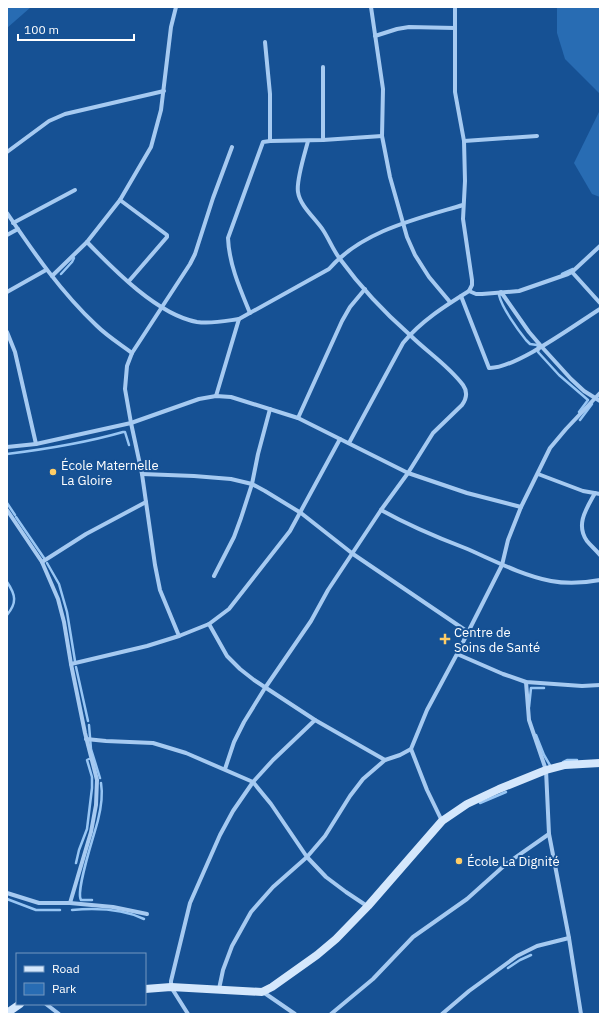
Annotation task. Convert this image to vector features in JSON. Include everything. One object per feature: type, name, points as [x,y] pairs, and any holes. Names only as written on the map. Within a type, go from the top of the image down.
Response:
[{"type":"main road","points":[[146,989],[171,987],[262,992],[272,988],[317,956],[336,939],[368,906],[442,821],[467,804],[546,770],[566,765],[600,763]]},
{"type":"main road","points":[[7,1013],[19,1005]]},
{"type":"street","points":[[52,276],[87,242],[120,200],[151,147],[161,110],[171,27],[176,7]]},
{"type":"street","points":[[371,7],[383,89],[382,136],[390,177],[407,239],[418,260],[450,302]]},
{"type":"street","points":[[349,443],[404,343],[410,335],[427,319],[450,302],[469,291],[472,285],[463,220],[465,181],[464,141],[455,92],[455,7]]},
{"type":"street","points":[[376,36],[397,29],[409,27],[455,28]]},
{"type":"street","points":[[265,42],[270,94],[270,141]]},
{"type":"street","points":[[323,67],[323,140]]},
{"type":"street","points":[[7,152],[49,121],[64,114],[164,91]]},
{"type":"street","points":[[250,313],[234,270],[228,238],[262,144],[266,141],[308,141],[382,136]]},
{"type":"street","points":[[464,141],[537,136]]},
{"type":"street","points":[[225,769],[234,742],[244,722],[265,688],[311,621],[328,590],[381,510],[408,473],[433,433],[462,404],[467,395],[463,385],[440,361],[410,335],[365,289],[339,258],[324,232],[307,209],[298,192],[298,182],[308,141]]},
{"type":"street","points":[[179,636],[160,590],[155,565],[142,474],[125,389],[127,366],[132,353],[195,254],[213,198],[232,147]]},
{"type":"street","points":[[13,223],[75,190]]},
{"type":"street","points":[[120,200],[167,235],[167,237],[129,281]]},
{"type":"street","points":[[87,242],[109,264],[162,307],[185,319],[213,323],[239,319],[329,269],[349,250],[366,240],[403,223],[463,205]]},
{"type":"street","points":[[7,213],[46,270],[71,300],[97,327],[132,353]]},
{"type":"street","points":[[7,235],[18,230]]},
{"type":"street","points":[[469,291],[476,294],[519,291],[572,272],[600,246]]},
{"type":"street","points":[[7,292],[46,270]]},
{"type":"street","points":[[572,272],[600,303]]},
{"type":"street","points":[[298,418],[342,321],[350,306],[365,289]]},
{"type":"street","points":[[501,292],[539,347],[584,391],[600,401]]},
{"type":"street","points":[[461,296],[488,368],[494,368],[523,357],[600,309]]},
{"type":"street","points":[[216,396],[233,344],[239,319]]},
{"type":"street","points":[[7,332],[15,352],[36,444]]},
{"type":"street","points":[[219,989],[223,970],[232,946],[251,912],[273,887],[307,857],[325,836],[350,796],[364,779],[385,760],[400,755],[411,749],[427,710],[502,565],[508,540],[521,507],[550,448],[600,393]]},
{"type":"street","points":[[7,447],[36,444],[131,423],[199,399],[216,396],[231,396],[298,418],[408,473],[467,493],[521,507]]},
{"type":"street","points":[[214,576],[234,537],[252,484],[270,409]]},
{"type":"street","points":[[71,664],[147,646],[179,636],[208,624],[229,609],[290,531],[340,439]]},
{"type":"street","points":[[142,474],[231,479],[252,484],[265,490],[301,513],[352,554],[468,632]]},
{"type":"street","points":[[538,474],[583,491],[600,494]]},
{"type":"street","points":[[595,493],[582,518],[582,526],[583,535],[600,555]]},
{"type":"street","points":[[42,562],[86,534],[146,502]]},
{"type":"street","points":[[7,510],[42,562],[58,599],[64,622],[86,739],[97,780],[96,805],[91,832],[70,904]]},
{"type":"street","points":[[381,510],[428,534],[533,577],[552,582],[582,583],[600,580]]},
{"type":"street","points":[[208,624],[227,656],[240,669],[265,688],[316,720],[385,760]]},
{"type":"street","points":[[457,654],[503,674],[526,682],[582,686],[600,685]]},
{"type":"street","points":[[526,682],[528,720],[546,770],[549,834],[569,938],[581,1014]]},
{"type":"street","points":[[188,1014],[171,987],[173,967],[190,903],[220,835],[233,811],[253,782],[290,743],[316,720]]},
{"type":"street","points":[[86,739],[153,743],[172,748],[253,782],[271,804],[307,857],[326,877],[368,906]]},
{"type":"street","points":[[411,749],[427,790],[442,821]]},
{"type":"street","points":[[331,1014],[373,979],[413,937],[467,899],[506,864],[549,834]]},
{"type":"street","points":[[7,893],[39,903],[113,907],[147,914]]},
{"type":"street","points":[[442,1014],[469,991],[517,956],[537,946],[569,938]]},
{"type":"street","points":[[262,992],[295,1014]]},
{"type":"street","points":[[47,1005],[59,1014]]},
{"type":"green space","points":[[7,7],[31,7],[7,28]]},
{"type":"green space","points":[[557,7],[600,7],[600,94],[565,59],[557,33]]},
{"type":"green space","points":[[600,110],[600,197],[592,194],[574,163]]},
{"type":"waterway","points":[[61,274],[74,258]]},
{"type":"waterway","points":[[562,274],[573,269]]},
{"type":"waterway","points":[[502,294],[499,295],[503,306],[526,340],[530,344],[537,345],[539,348],[538,352],[559,375],[588,400],[579,412]]},
{"type":"waterway","points":[[580,420],[592,404]]},
{"type":"waterway","points":[[7,454],[66,445],[123,432],[125,432],[129,445]]},
{"type":"waterway","points":[[7,503],[15,515]]},
{"type":"waterway","points":[[16,517],[44,558]]},
{"type":"waterway","points":[[47,563],[59,584],[67,612],[75,661]]},
{"type":"waterway","points":[[7,582],[14,595],[14,603],[7,615]]},
{"type":"waterway","points":[[76,667],[88,721]]},
{"type":"waterway","points":[[529,707],[531,688],[544,688]]},
{"type":"waterway","points":[[89,725],[91,749],[100,778]]},
{"type":"waterway","points":[[536,735],[544,755],[551,767]]},
{"type":"waterway","points":[[76,863],[87,829],[92,788],[92,777],[87,760],[89,759]]},
{"type":"waterway","points":[[563,762],[567,760],[577,760]]},
{"type":"waterway","points":[[92,900],[81,900],[80,895],[83,874],[100,811],[102,797],[101,783]]},
{"type":"waterway","points":[[480,803],[506,792]]},
{"type":"waterway","points":[[7,899],[36,910],[60,910]]},
{"type":"waterway","points":[[72,910],[90,909],[118,911],[144,919]]},
{"type":"waterway","points":[[508,968],[531,955]]},
{"type":"place","name":"École Maternelle La Gloire","points":[[53,472]]},
{"type":"place","name":"Centre de Soins de Santé","points":[[445,639]]},
{"type":"place","name":"École La Dignité","points":[[459,861]]}]
